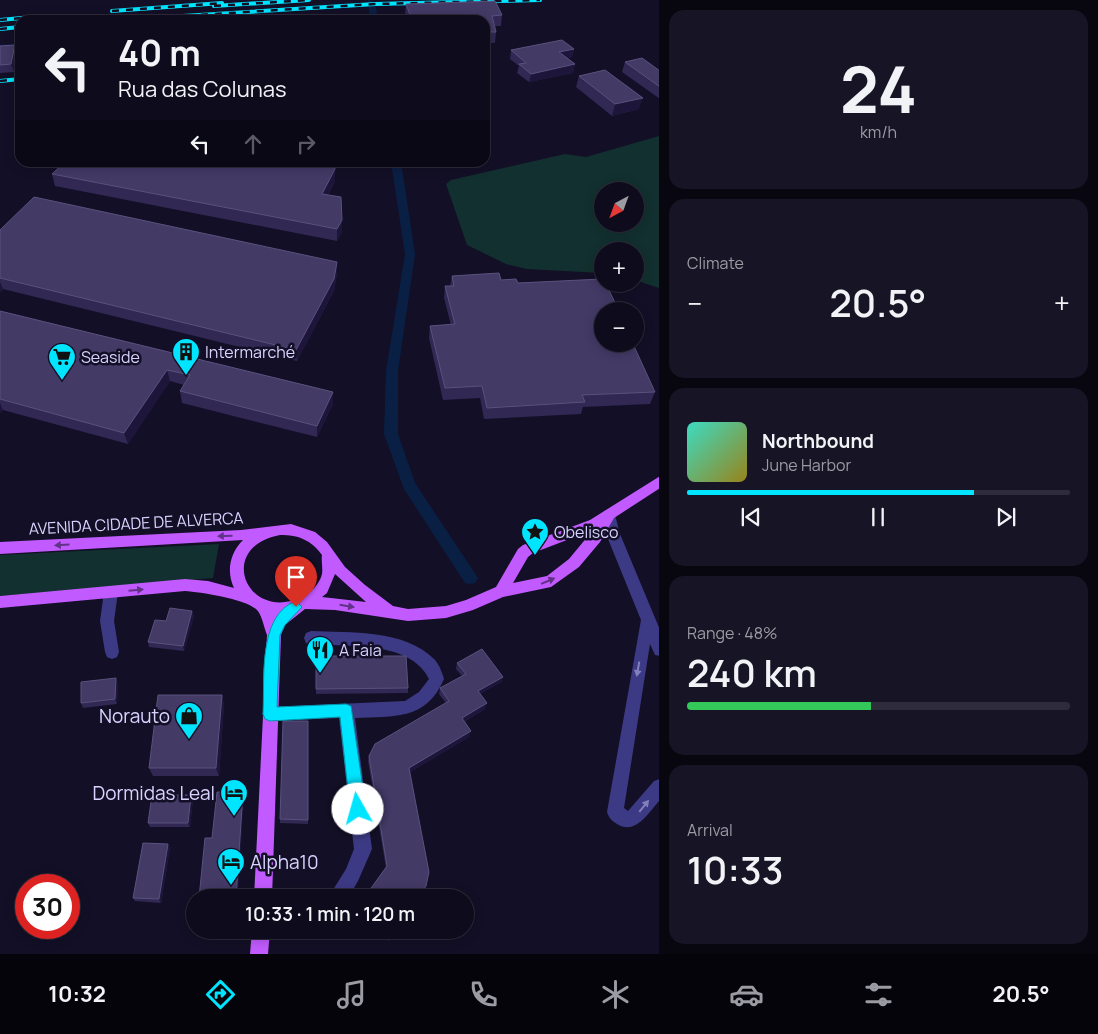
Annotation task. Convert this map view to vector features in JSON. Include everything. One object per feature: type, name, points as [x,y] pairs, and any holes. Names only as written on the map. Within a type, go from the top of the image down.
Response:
[{"type":"main road","points":[[501,591],[523,553],[528,549],[595,524],[659,481]]},
{"type":"main road","points":[[0,602],[185,585],[202,586],[279,608],[335,604],[408,615],[446,612],[468,606],[501,591],[551,581],[562,573],[595,538],[609,515]]},
{"type":"main road","points":[[274,635],[258,603],[240,586],[236,568],[238,559],[248,544],[263,533],[273,530],[293,530],[319,541],[328,556],[352,584],[388,611]]},
{"type":"main road","name":"AVENIDA CIDADE DE ALVERCA","points":[[0,548],[241,535],[273,530]]},
{"type":"main road","points":[[262,889],[274,635],[280,621],[314,598],[327,582],[330,565],[328,556]]},
{"type":"main road","points":[[259,954],[260,939]]},
{"type":"street","points":[[609,515],[613,534],[659,650]]},
{"type":"street","points":[[110,592],[107,621],[112,652]]},
{"type":"street","points":[[647,621],[615,812],[624,819],[632,819],[659,787]]},
{"type":"street","points":[[270,714],[405,708],[417,704],[429,693],[437,679],[434,668],[412,650],[392,645],[311,638]]},
{"type":"street","points":[[343,889],[352,875],[363,849],[346,710]]},
{"type":"green space","points":[[659,136],[659,288],[644,283],[644,242],[594,242],[594,273],[527,269],[506,264],[467,245],[446,184],[451,180],[565,154],[586,157]]},
{"type":"green space","points":[[219,544],[213,578],[0,596],[0,555]]},
{"type":"building","points":[[495,1],[502,15],[492,16],[496,32],[490,32],[490,15],[410,15],[406,4]]},
{"type":"building","points":[[562,40],[574,49],[559,52],[575,64],[531,74],[519,64],[526,63],[511,50]]},
{"type":"building","points":[[15,45],[11,64],[0,65],[0,46]]},
{"type":"building","points":[[642,58],[659,70],[659,86],[625,62]]},
{"type":"building","points":[[605,70],[643,98],[615,104],[579,76]]},
{"type":"building","points":[[60,167],[335,167],[322,194],[341,197],[342,220],[337,229],[52,174]]},
{"type":"building","points":[[34,197],[337,262],[334,279],[296,350],[0,278],[0,230]]},
{"type":"building","points":[[499,273],[501,280],[516,279],[518,283],[594,279],[594,292],[610,292],[615,302],[594,302],[594,352],[637,352],[655,392],[582,395],[585,402],[487,408],[482,386],[445,388],[430,326],[455,324],[445,286],[454,286],[452,276]]},
{"type":"building","points":[[0,311],[333,392],[317,426],[180,391],[190,375],[167,370],[124,433],[0,399]]},
{"type":"building","points":[[170,608],[192,611],[183,646],[148,642],[155,620],[166,621]]},
{"type":"building","points":[[482,649],[503,677],[478,691],[487,703],[462,718],[471,731],[409,768],[429,872],[426,886],[424,889],[370,889],[387,866],[369,756],[375,744],[449,701],[440,688],[466,674],[457,663]]},
{"type":"building","points":[[316,656],[406,656],[408,688],[316,689]]},
{"type":"building","points":[[116,678],[115,699],[81,703],[81,682]]},
{"type":"building","name":"Norauto","points":[[158,695],[222,695],[216,768],[149,768]]},
{"type":"building","points":[[283,721],[308,721],[308,820],[280,819]]},
{"type":"building","points":[[217,792],[243,792],[237,889],[200,889],[205,838],[212,838]]},
{"type":"building","points":[[152,795],[191,795],[188,823],[148,823]]},
{"type":"building","points":[[143,843],[168,844],[159,899],[133,898]]},
{"type":"waterway","points":[[371,2],[373,15]]},
{"type":"waterway","points":[[0,46],[15,45]]},
{"type":"waterway","points":[[397,167],[410,254],[392,371],[391,434],[409,485],[470,578]]},
{"type":"railway","points":[[214,6],[309,0]]},
{"type":"railway","points":[[198,15],[375,4],[540,0]]},
{"type":"railway","points":[[112,11],[222,3]]},
{"type":"railway","points":[[0,20],[15,19]]},
{"type":"railway","points":[[0,29],[15,28]]},
{"type":"railway","points":[[0,81],[15,80]]},
{"type":"place","name":"Intermarché","points":[[186,376]]},
{"type":"place","name":"Seaside","points":[[62,381]]},
{"type":"place","name":"Obelisco","points":[[535,556]]},
{"type":"place","name":"A Faia","points":[[320,674]]},
{"type":"place","name":"Norauto","points":[[189,740]]},
{"type":"place","name":"Dormidas Leal","points":[[234,817]]},
{"type":"place","name":"Alpha10","points":[[231,886]]},
{"type":"route","points":[[296,607],[280,621],[274,635],[270,714],[346,710],[358,809]]}]
